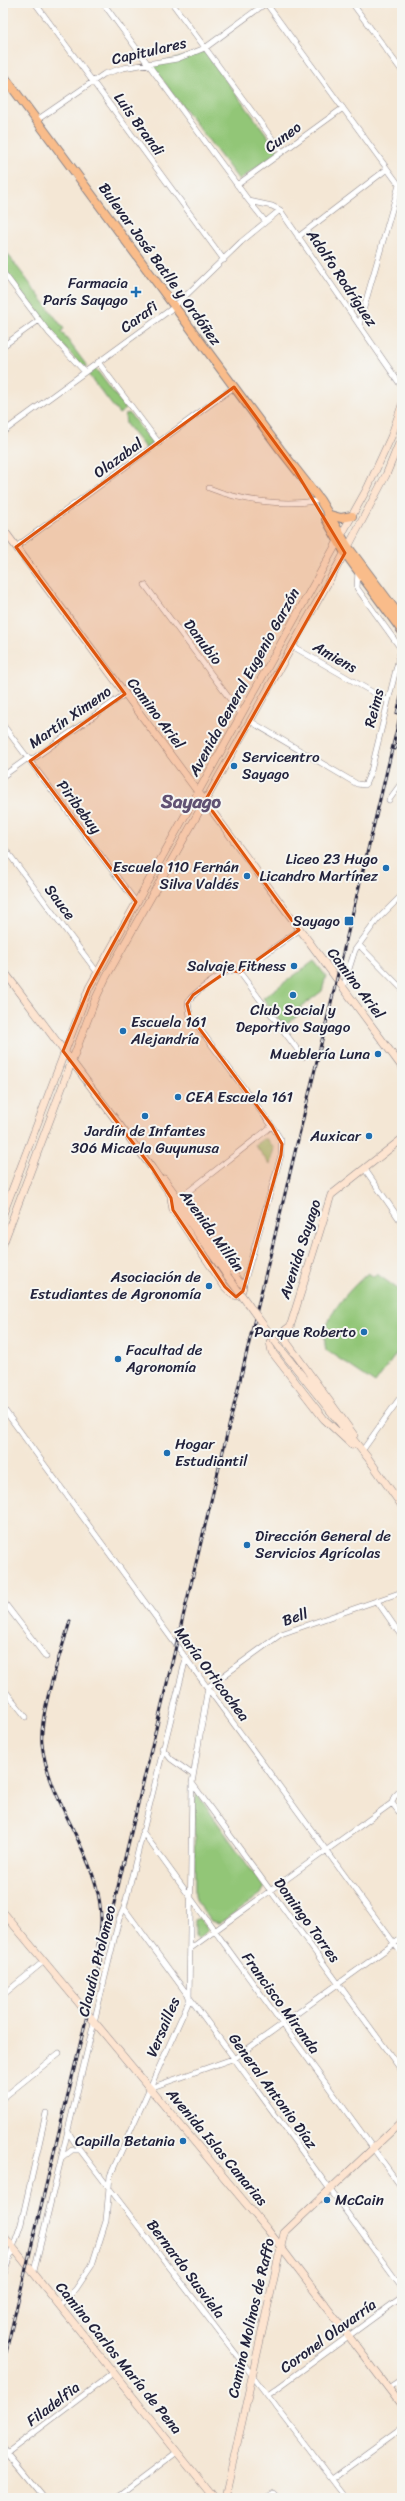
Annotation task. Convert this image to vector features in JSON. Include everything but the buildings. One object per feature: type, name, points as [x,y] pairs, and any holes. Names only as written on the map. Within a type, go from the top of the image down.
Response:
[{"type":"main road","name":"Bulevar José Batlle y Ordóñez","points":[[3,75],[295,470],[330,515],[339,538]]},
{"type":"main road","name":"Avenida General Eugenio Garzón","points":[[3,1214],[64,1051],[97,972],[378,468],[402,405]]},
{"type":"main road","name":"Avenida General Eugenio Garzón","points":[[3,1244],[106,977],[347,550],[386,475],[402,436]]},
{"type":"main road","name":"Bulevar José Batlle y Ordóñez","points":[[295,470],[347,550],[402,619]]},
{"type":"main road","points":[[330,515],[341,518],[352,516]]},
{"type":"main road","name":"Camino Ariel","points":[[3,529],[402,1067]]},
{"type":"main road","name":"Bulevar José Batlle y Ordóñez","points":[[347,550],[358,571],[402,631]]},
{"type":"main road","name":"Avenida Millán","points":[[3,970],[152,1168],[171,1198],[283,1352],[368,1458],[402,1506]]},
{"type":"main road","name":"Avenida Sayago","points":[[286,1340],[288,1328],[328,1200],[337,1188],[402,1139]]},
{"type":"main road","points":[[152,1168],[180,1198],[243,1287],[242,1294],[236,1296],[225,1287],[173,1210],[171,1198]]},
{"type":"main road","points":[[288,1328],[270,1342],[272,1352],[324,1419],[368,1458]]},
{"type":"main road","points":[[281,1334],[354,1436],[361,1450]]},
{"type":"main road","name":"Avenida Islas Canarias","points":[[3,1912],[43,1962],[280,2245],[402,2406]]},
{"type":"main road","name":"Camino Molinos de Raffo","points":[[225,2498],[280,2245],[288,2226],[402,2121]]},
{"type":"main road","name":"Camino Carlos María de Pena","points":[[3,2235],[34,2271],[113,2373],[214,2498]]},
{"type":"street","name":"Luis Brandi","points":[[35,3],[224,260]]},
{"type":"street","points":[[103,3],[265,221]]},
{"type":"street","points":[[172,3],[282,152]]},
{"type":"street","name":"Capitulares","points":[[37,120],[92,80],[118,69],[177,59],[205,48],[266,3]]},
{"type":"street","points":[[266,3],[401,187],[359,325]]},
{"type":"street","points":[[352,3],[402,71]]},
{"type":"street","name":"Cuneo","points":[[237,185],[343,108]]},
{"type":"street","points":[[298,237],[387,169]]},
{"type":"street","points":[[249,201],[280,210]]},
{"type":"street","name":"Carafi","points":[[3,432],[174,307],[265,221],[280,210]]},
{"type":"street","name":"Adolfo Rodríguez","points":[[280,210],[402,387]]},
{"type":"street","points":[[3,272],[39,320],[85,372]]},
{"type":"street","points":[[3,345],[39,320]]},
{"type":"street","points":[[98,362],[159,443]]},
{"type":"street","name":"Olazabal","points":[[16,547],[234,387]]},
{"type":"street","points":[[209,488],[248,500],[279,502],[316,501]]},
{"type":"street","name":"Reims","points":[[250,721],[357,784],[365,785],[371,771],[401,653],[400,645],[357,588],[358,571]]},
{"type":"street","name":"Danubio","points":[[146,585],[241,714]]},
{"type":"street","name":"Amiens","points":[[292,646],[388,701]]},
{"type":"street","name":"Martín Ximeno","points":[[3,776],[29,760],[124,694]]},
{"type":"street","name":"Piribebuy","points":[[3,725],[136,902]]},
{"type":"street","points":[[389,800],[402,782]]},
{"type":"street","name":"Sauce","points":[[3,846],[97,972]]},
{"type":"street","points":[[343,988],[351,956],[377,920],[402,895]]},
{"type":"street","points":[[240,972],[299,930]]},
{"type":"street","points":[[359,945],[401,985]]},
{"type":"street","points":[[243,1287],[282,1148],[279,1136],[187,1010],[191,998],[231,969],[240,972],[303,1057]]},
{"type":"street","points":[[180,1198],[272,1126]]},
{"type":"street","points":[[364,1168],[402,1223]]},
{"type":"street","points":[[361,1450],[402,1395]]},
{"type":"street","name":"María Orticochea","points":[[3,1408],[327,1849],[402,1954]]},
{"type":"street","name":"Bell","points":[[208,1687],[281,1634],[402,1592]]},
{"type":"street","points":[[3,1601],[46,1658]]},
{"type":"street","points":[[377,1601],[402,1637]]},
{"type":"street","name":"Claudio Ptolomeo","points":[[34,2271],[119,1919],[124,1908],[162,1748],[186,1658]]},
{"type":"street","name":"Versailles","points":[[60,2305],[76,2289],[97,2254],[106,2221],[110,2176],[185,2012],[189,1995],[191,1948],[192,1774],[208,1687]]},
{"type":"street","points":[[3,1688],[26,1717]]},
{"type":"street","points":[[162,1748],[171,1759],[192,1774]]},
{"type":"street","points":[[159,1762],[171,1759]]},
{"type":"street","name":"Domingo Torres","points":[[192,1783],[402,2071]]},
{"type":"street","points":[[191,1948],[392,1803],[394,1797],[402,1789]]},
{"type":"street","points":[[392,1803],[402,1816]]},
{"type":"street","name":"Francisco Miranda","points":[[142,1831],[402,2188]]},
{"type":"street","name":"General Antonio Díaz","points":[[124,1908],[402,2288]]},
{"type":"street","points":[[150,2088],[235,2058],[402,1938]]},
{"type":"street","points":[[3,1995],[43,1962]]},
{"type":"street","points":[[3,2098],[59,2053]]},
{"type":"street","points":[[3,2277],[14,2248],[46,2113]]},
{"type":"street","name":"Bernardo Susviela","points":[[68,2130],[80,2150],[346,2498]]},
{"type":"street","points":[[60,2159],[72,2150],[80,2150]]},
{"type":"street","name":"Coronel Olavarría","points":[[268,2396],[402,2297]]},
{"type":"street","name":"Filadelfia","points":[[7,2453],[113,2373]]},
{"type":"street","points":[[388,2388],[402,2378]]},
{"type":"street","points":[[332,2479],[402,2428]]},
{"type":"street","points":[[3,2448],[44,2498]]},
{"type":"street","points":[[116,2498],[177,2452]]},
{"type":"street","points":[[265,2498],[274,2493],[279,2498]]},
{"type":"highlighted area","points":[[234,387],[295,470],[345,553],[205,801],[299,930],[240,972],[229,970],[193,995],[187,1004],[190,1016],[272,1126],[282,1144],[281,1155],[243,1291],[236,1297],[225,1287],[173,1210],[171,1198],[152,1168],[63,1051],[89,988],[136,902],[30,761],[125,694],[16,547]]},
{"type":"green space","points":[[204,51],[279,151],[239,180],[154,69],[154,65]]},
{"type":"green space","points":[[3,248],[64,329],[61,331],[87,366],[84,368],[53,335],[3,269]]},
{"type":"green space","points":[[95,368],[126,409],[119,414],[87,373]]},
{"type":"green space","points":[[129,413],[151,441],[152,444],[146,449],[126,424],[125,415]]},
{"type":"green space","name":"Club Social y Deportivo Sayago","points":[[314,961],[326,976],[322,991],[301,1007],[304,1011],[284,1026],[263,998]]},
{"type":"green space","points":[[263,1139],[267,1139],[274,1148],[270,1165],[255,1145]]},
{"type":"green space","name":"Parque Roberto","points":[[368,1273],[374,1277],[377,1274],[402,1292],[402,1346],[375,1383],[326,1350],[325,1339],[326,1328],[336,1307]]},
{"type":"green space","points":[[197,1794],[264,1888],[261,1894],[220,1923],[211,1921],[198,1904],[195,1895],[194,1804]]},
{"type":"green space","points":[[199,1918],[206,1925],[207,1930],[198,1939],[195,1938],[195,1920]]},
{"type":"railway","points":[[397,713],[402,693]]},
{"type":"railway","points":[[3,2364],[402,708]]},
{"type":"railway","points":[[395,749],[402,736]]},
{"type":"railway","points":[[70,1621],[47,1700],[42,1731],[42,1744],[47,1770],[90,1868],[98,1893],[101,1919],[98,1946]]},
{"type":"place","name":"Farmacia París Sayago","points":[[136,292]]},
{"type":"place","name":"Servicentro Sayago","points":[[234,766]]},
{"type":"place","name":"Liceo 23 Hugo Licandro Martínez","points":[[386,868]]},
{"type":"place","name":"Escuela 110 Fernán Silva Valdés","points":[[247,876]]},
{"type":"place","name":"Sayago","points":[[349,921]]},
{"type":"place","name":"Salvaje Fitness","points":[[294,966]]},
{"type":"place","name":"Club Social y Deportivo Sayago","points":[[293,995]]},
{"type":"place","name":"Escuela 161 Alejandría","points":[[123,1031]]},
{"type":"place","name":"Mueblería Luna","points":[[378,1054]]},
{"type":"place","name":"CEA Escuela 161","points":[[178,1097]]},
{"type":"place","name":"Jardín de Infantes 306 Micaela Guyunusa","points":[[145,1116]]},
{"type":"place","name":"Auxicar","points":[[369,1136]]},
{"type":"place","name":"Asociación de Estudiantes de Agronomía","points":[[209,1286]]},
{"type":"place","name":"Parque Roberto","points":[[364,1332]]},
{"type":"place","name":"Facultad de Agronomía","points":[[118,1359]]},
{"type":"place","name":"Hogar Estudiantil","points":[[167,1453]]},
{"type":"place","name":"Dirección General de Servicios Agrícolas","points":[[247,1545]]},
{"type":"place","name":"Capilla Betania","points":[[183,2141]]},
{"type":"place","name":"McCain","points":[[327,2200]]},
{"type":"district","name":"Sayago","points":[[191,801]]}]
